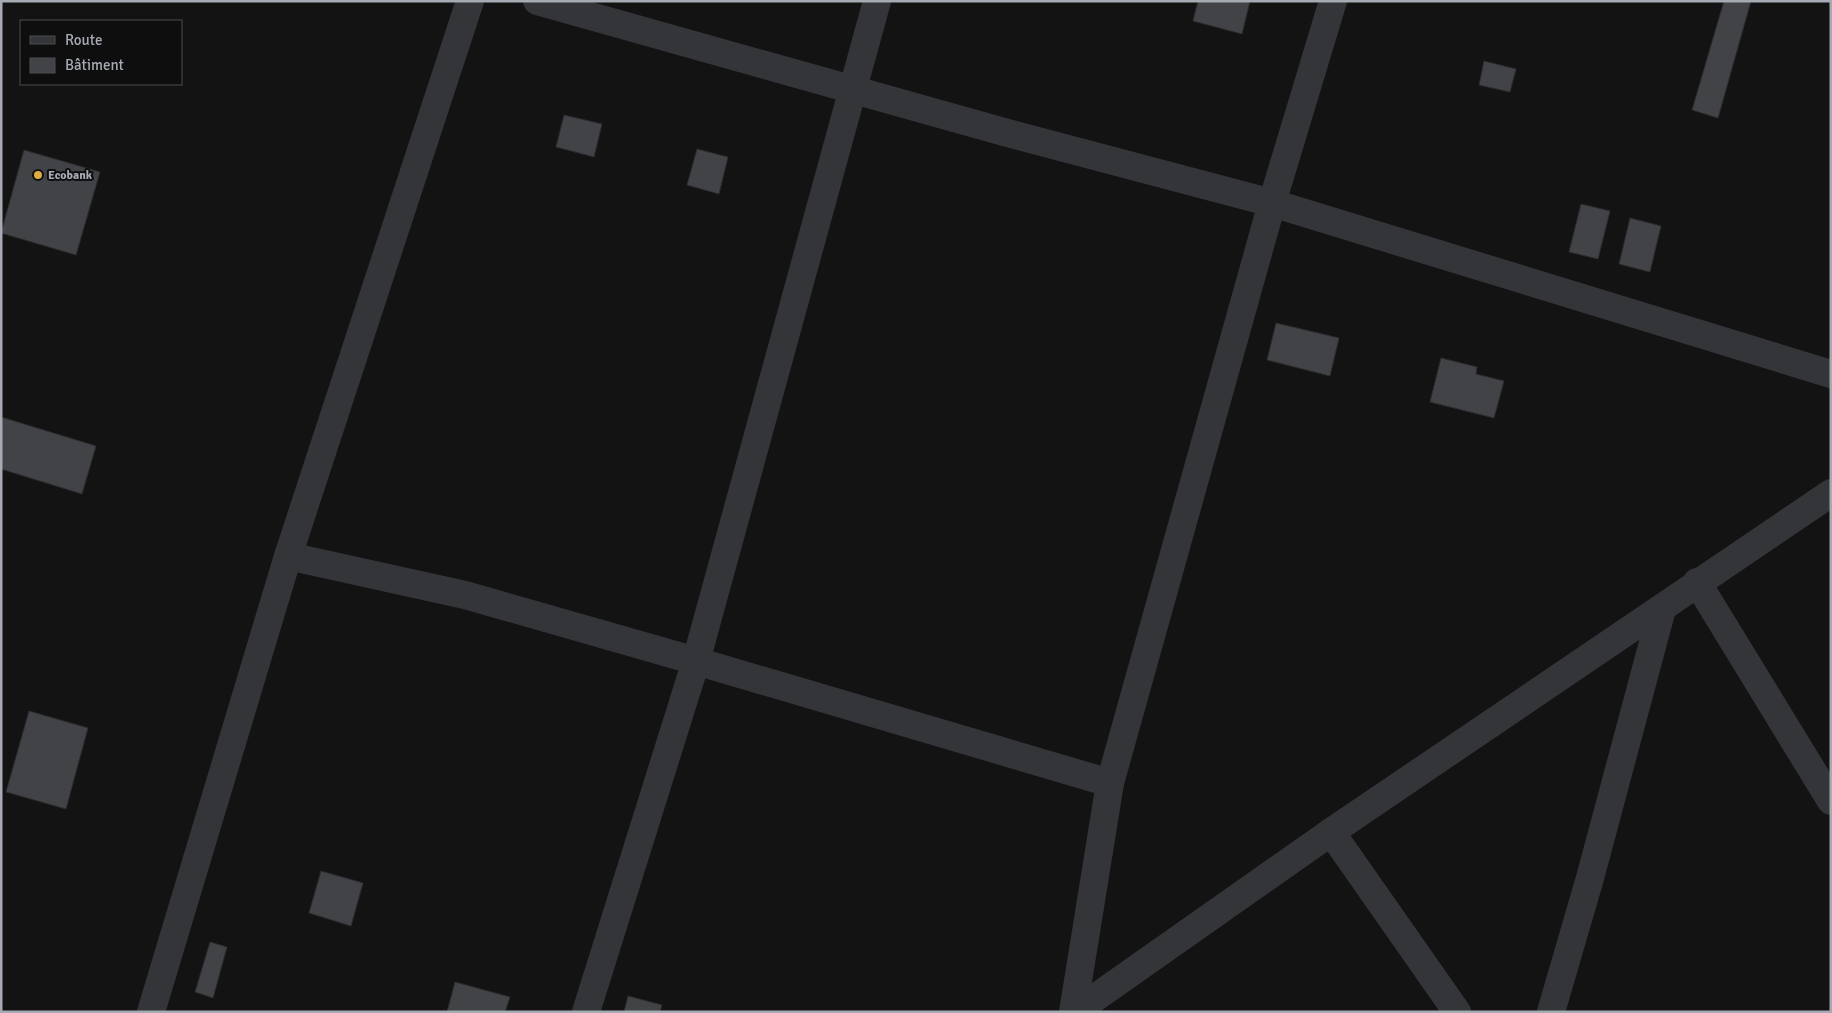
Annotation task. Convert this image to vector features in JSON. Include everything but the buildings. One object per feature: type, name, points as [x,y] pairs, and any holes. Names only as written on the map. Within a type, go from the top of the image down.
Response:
[{"type":"street","points":[[151,1012],[288,556],[470,1]]},
{"type":"street","points":[[537,1],[853,88],[1004,132],[1272,203],[1831,374]]},
{"type":"street","points":[[586,1012],[696,661],[877,1]]},
{"type":"street","points":[[1074,1012],[1110,783],[1272,203],[1333,1]]},
{"type":"street","points":[[1074,1012],[1331,832],[1662,609],[1697,582],[1831,493]]},
{"type":"street","points":[[288,556],[465,596],[696,661],[1110,783]]},
{"type":"street","points":[[1697,582],[1831,801]]},
{"type":"street","points":[[1551,1012],[1590,878],[1662,609]]},
{"type":"street","points":[[1331,832],[1457,1012]]},
{"type":"place","name":"Ecobank","points":[[38,175]]}]
